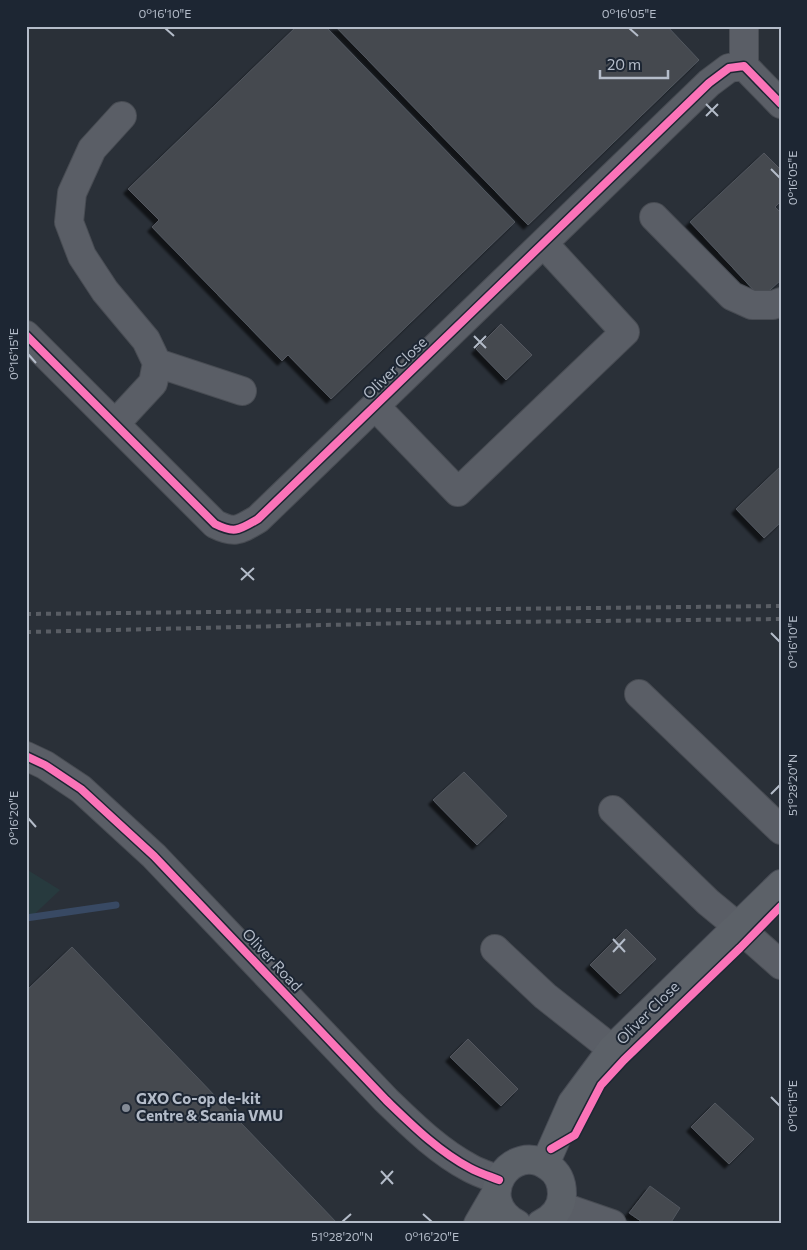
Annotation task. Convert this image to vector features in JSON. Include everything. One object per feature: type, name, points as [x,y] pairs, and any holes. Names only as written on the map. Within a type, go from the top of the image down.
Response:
[{"type":"main road","name":"Oliver Close","points":[[545,1164],[572,1103],[612,1049],[781,884]]},
{"type":"main road","points":[[478,1224],[504,1171],[513,1164],[524,1160],[535,1160],[545,1164],[559,1178],[562,1196],[551,1215]]},
{"type":"main road","points":[[497,1186],[497,1203],[502,1213],[517,1224]]},
{"type":"street","points":[[744,26],[744,66],[781,104]]},
{"type":"street","name":"Oliver Close","points":[[26,335],[215,524],[227,530],[240,529],[258,520],[709,83],[729,68],[744,66]]},
{"type":"street","points":[[115,424],[153,383],[157,363],[146,340],[105,290],[82,256],[69,222],[72,193],[92,149],[122,116]]},
{"type":"street","points":[[654,217],[732,296],[752,305],[773,305],[781,302]]},
{"type":"street","points":[[375,406],[458,492],[626,332],[544,244]]},
{"type":"street","points":[[157,363],[242,391]]},
{"type":"street","points":[[639,694],[781,830]]},
{"type":"street","name":"Oliver Road","points":[[26,756],[45,765],[81,789],[154,856],[386,1100],[445,1153],[497,1186]]},
{"type":"street","points":[[613,810],[708,902],[781,965]]},
{"type":"street","points":[[495,949],[545,996],[612,1049]]},
{"type":"street","points":[[551,1215],[612,1224]]},
{"type":"green space","points":[[26,869],[60,890],[26,922]]},
{"type":"building","points":[[297,26],[325,26],[515,222],[331,399],[288,355],[282,361],[152,227],[159,220],[128,189]]},
{"type":"building","points":[[335,26],[667,26],[699,60],[528,225]]},
{"type":"building","points":[[764,153],[781,170],[781,201],[775,207],[781,213],[781,280],[761,298],[690,222]]},
{"type":"building","points":[[501,324],[532,355],[506,380],[476,349]]},
{"type":"building","points":[[781,466],[781,522],[764,538],[736,509]]},
{"type":"building","points":[[464,772],[507,816],[477,845],[433,800]]},
{"type":"building","points":[[626,929],[656,959],[620,994],[590,965]]},
{"type":"building","name":"GXO Co-op de-kit Centre & Scania VMU","points":[[72,947],[338,1224],[26,1224],[26,991]]},
{"type":"building","points":[[468,1039],[518,1089],[501,1106],[450,1057]]},
{"type":"building","points":[[715,1103],[754,1139],[729,1164],[691,1127]]},
{"type":"building","points":[[650,1186],[680,1208],[670,1224],[645,1224],[629,1213]]},
{"type":"waterway","points":[[26,918],[116,905]]},
{"type":"railway","points":[[26,614],[781,606]]},
{"type":"railway","points":[[26,632],[411,623],[781,619]]},
{"type":"cycle path","points":[[26,335],[215,524],[232,530],[241,528],[258,519],[709,83],[729,68],[744,66],[781,104]]},
{"type":"cycle path","points":[[26,756],[45,765],[81,789],[154,856],[386,1100],[436,1146],[458,1161],[499,1180]]},
{"type":"cycle path","points":[[551,1149],[575,1135],[601,1085],[624,1060],[781,906]]},
{"type":"place","name":"GXO Co-op de-kit Centre & Scania VMU","points":[[126,1108]]}]
